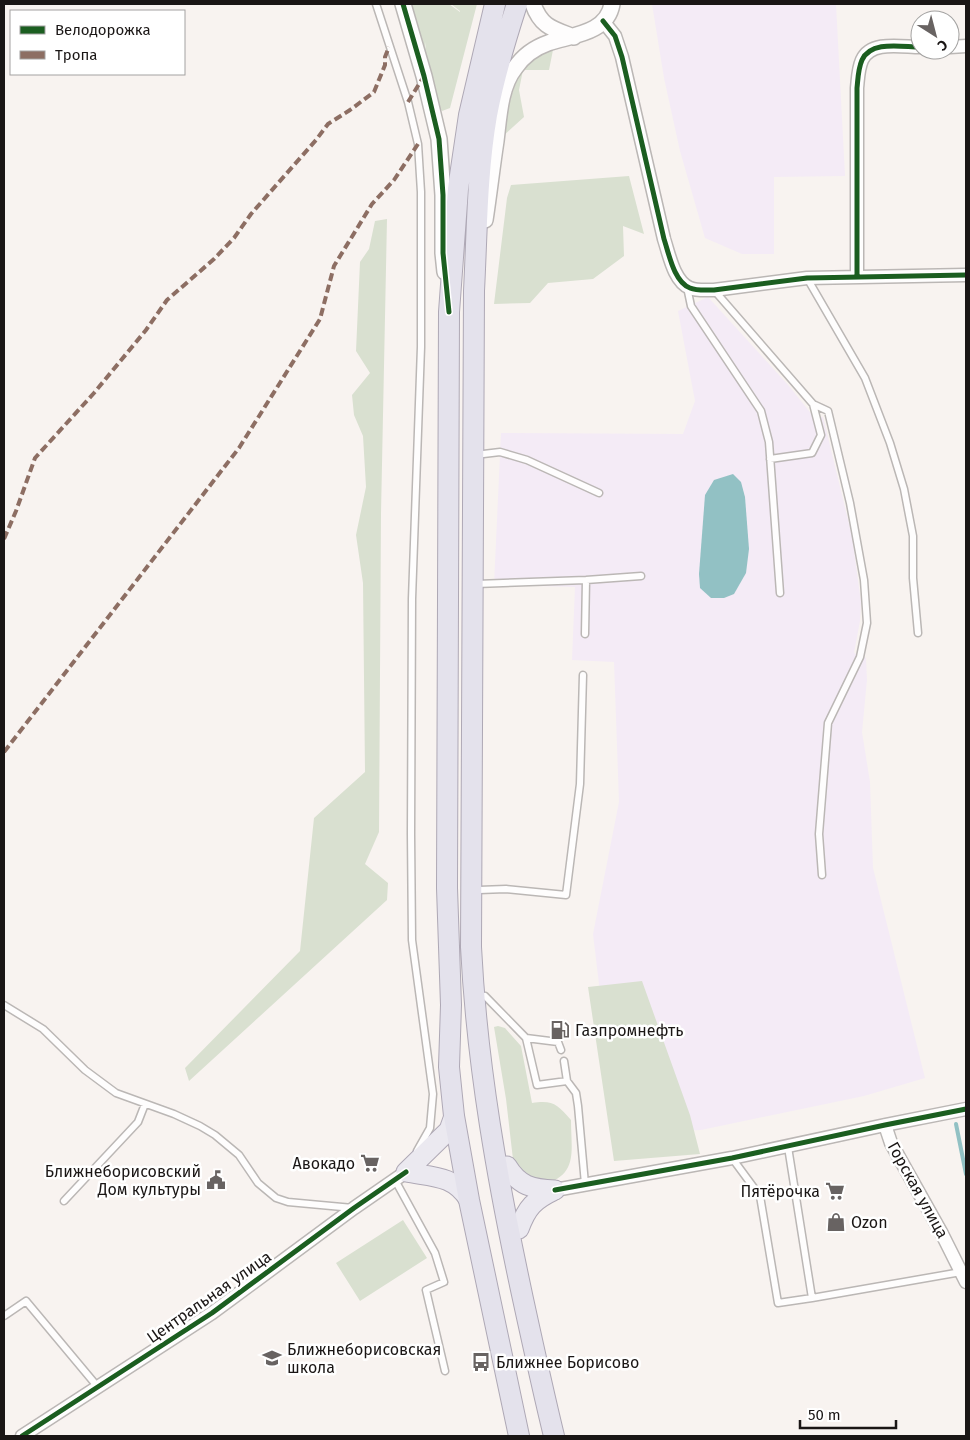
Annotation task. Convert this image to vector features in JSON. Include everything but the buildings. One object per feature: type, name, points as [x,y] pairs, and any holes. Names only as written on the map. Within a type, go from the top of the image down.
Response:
[{"type":"highway","points":[[495,4],[469,115],[460,171],[449,312],[447,888],[451,1005],[449,1067],[454,1116],[469,1200],[519,1436]]},
{"type":"highway","points":[[517,4],[498,65],[487,116],[479,191],[474,291],[471,947],[479,1052],[502,1202],[554,1436]]},
{"type":"highway","points":[[472,800],[478,863],[484,996],[494,1088],[513,1204],[560,1436]]},
{"type":"highway","points":[[451,1005],[468,1121],[529,1436]]},
{"type":"main road","points":[[400,1176],[449,1130],[454,1116]]},
{"type":"main road","points":[[507,1166],[512,1174],[524,1185],[540,1190],[555,1190]]},
{"type":"main road","points":[[400,1176],[449,1180],[463,1191],[469,1200]]},
{"type":"main road","points":[[519,1229],[525,1213],[532,1205],[543,1196],[555,1190]]},
{"type":"street","points":[[403,4],[424,76],[439,139],[443,195],[443,252],[449,312]]},
{"type":"street","points":[[533,4],[541,21],[548,27],[574,37]]},
{"type":"street","points":[[474,291],[505,86],[514,69],[532,50],[547,43],[574,37],[593,30],[603,21],[612,4]]},
{"type":"street","points":[[603,21],[615,36],[622,57],[664,240],[679,279],[688,287],[699,290],[714,290],[807,278],[966,275]]},
{"type":"street","points":[[857,277],[857,88],[862,59],[872,50],[883,46],[910,47]]},
{"type":"street","points":[[555,1190],[788,1147],[966,1109]]},
{"type":"street","name":"Горская улица","points":[[885,1125],[891,1143],[964,1277]]},
{"type":"street","name":"Центральная улица","points":[[22,1436],[212,1313],[400,1176]]},
{"type":"lane","points":[[376,4],[408,102],[418,144],[421,192],[421,347],[412,599],[412,940],[432,1094],[430,1128],[400,1176],[435,1253],[444,1282],[426,1290],[445,1371]]},
{"type":"lane","points":[[807,278],[865,378],[896,462],[904,489],[912,536],[918,632]]},
{"type":"lane","points":[[688,287],[692,306],[761,411],[769,442],[780,593]]},
{"type":"lane","points":[[714,290],[813,404],[828,411],[850,503],[864,580],[867,623],[860,657],[828,723],[819,834],[822,875]]},
{"type":"lane","points":[[770,458],[812,453],[821,435],[813,404]]},
{"type":"lane","points":[[474,455],[500,452],[527,460],[599,493]]},
{"type":"lane","points":[[472,584],[641,576]]},
{"type":"lane","points":[[585,634],[586,580]]},
{"type":"lane","points":[[479,890],[506,889],[566,895],[580,784],[583,675]]},
{"type":"lane","points":[[484,996],[526,1038],[536,1085],[568,1081]]},
{"type":"lane","points":[[4,1005],[43,1029],[100,1082],[116,1093],[192,1122],[221,1140],[238,1155],[258,1183],[276,1198],[288,1202],[354,1208]]},
{"type":"lane","points":[[526,1038],[558,1042],[562,1050]]},
{"type":"lane","points":[[564,1060],[568,1081],[576,1093],[585,1184]]},
{"type":"lane","points":[[64,1201],[138,1122],[146,1104]]},
{"type":"lane","points":[[788,1147],[812,1298]]},
{"type":"lane","points":[[732,1158],[760,1196],[778,1303],[964,1277]]},
{"type":"lane","points":[[4,1316],[26,1301],[97,1386]]},
{"type":"shaded area","points":[[652,4],[836,4],[845,176],[774,177],[774,254],[742,254],[705,238],[680,151],[664,78]]},
{"type":"shaded area","points":[[708,297],[789,386],[813,416],[823,417],[852,536],[861,602],[860,621],[854,653],[866,658],[867,680],[862,732],[870,782],[873,868],[925,1078],[864,1096],[701,1130],[617,1134],[593,934],[619,802],[614,662],[572,660],[575,587],[494,585],[501,433],[683,434],[695,401],[678,311]]},
{"type":"green space","points":[[405,4],[449,4],[460,12],[451,4],[477,4],[450,108],[442,111],[438,105],[424,57],[426,42],[422,58]]},
{"type":"green space","points":[[546,50],[553,50],[549,70],[523,70],[535,57]]},
{"type":"green space","points":[[523,71],[519,90],[524,117],[502,137],[510,99],[519,76]]},
{"type":"green space","points":[[629,176],[644,234],[623,226],[624,256],[593,279],[548,283],[530,303],[494,304],[507,198],[511,185]]},
{"type":"green space","points":[[387,219],[381,514],[379,832],[365,864],[388,883],[387,900],[189,1081],[185,1068],[300,951],[314,818],[365,772],[363,583],[356,535],[366,487],[363,436],[354,415],[352,395],[370,373],[356,351],[360,262],[369,249],[375,221]]},
{"type":"green space","points":[[642,981],[690,1115],[700,1154],[614,1161],[588,987]]},
{"type":"green space","points":[[494,1027],[505,1028],[521,1046],[532,1103],[545,1102],[554,1104],[571,1120],[572,1152],[567,1168],[554,1181],[542,1185],[514,1168],[506,1099]]},
{"type":"green space","points":[[403,1220],[427,1258],[360,1301],[336,1263]]},
{"type":"water","points":[[733,474],[741,482],[745,497],[749,549],[746,573],[734,594],[724,598],[711,598],[700,588],[699,574],[705,495],[714,480]]},
{"type":"waterway","points":[[956,1124],[966,1174]]},
{"type":"marked path","points":[[4,539],[35,458],[94,393],[146,330],[167,300],[214,259],[234,238],[251,214],[328,124],[374,92],[385,65],[385,57],[389,47]]},
{"type":"marked path","points":[[408,102],[424,76]]},
{"type":"marked path","points":[[4,752],[239,448],[320,319],[334,266],[372,204],[394,180],[418,144]]},
{"type":"cycle path","points":[[403,4],[424,76],[439,139],[443,195],[443,253],[449,312]]},
{"type":"cycle path","points":[[603,21],[615,36],[622,57],[664,239],[676,274],[684,285],[696,290],[714,290],[807,278],[966,275]]},
{"type":"cycle path","points":[[857,277],[858,74],[862,60],[872,50],[888,46],[910,47]]},
{"type":"cycle path","points":[[555,1190],[732,1158],[966,1109]]},
{"type":"cycle path","points":[[22,1436],[212,1313],[406,1172]]},
{"type":"place","name":"Газпромнефть","points":[[560,1030]]},
{"type":"place","name":"Авокадо","points":[[370,1163]]},
{"type":"place","name":"Ближнеборисовский Дом культуры","points":[[216,1180]]},
{"type":"place","name":"Пятёрочка","points":[[835,1191]]},
{"type":"place","name":"Ozon","points":[[836,1222]]},
{"type":"place","name":"Ближнеборисовская школа","points":[[272,1358]]},
{"type":"place","name":"Ближнее Борисово","points":[[481,1362]]}]
